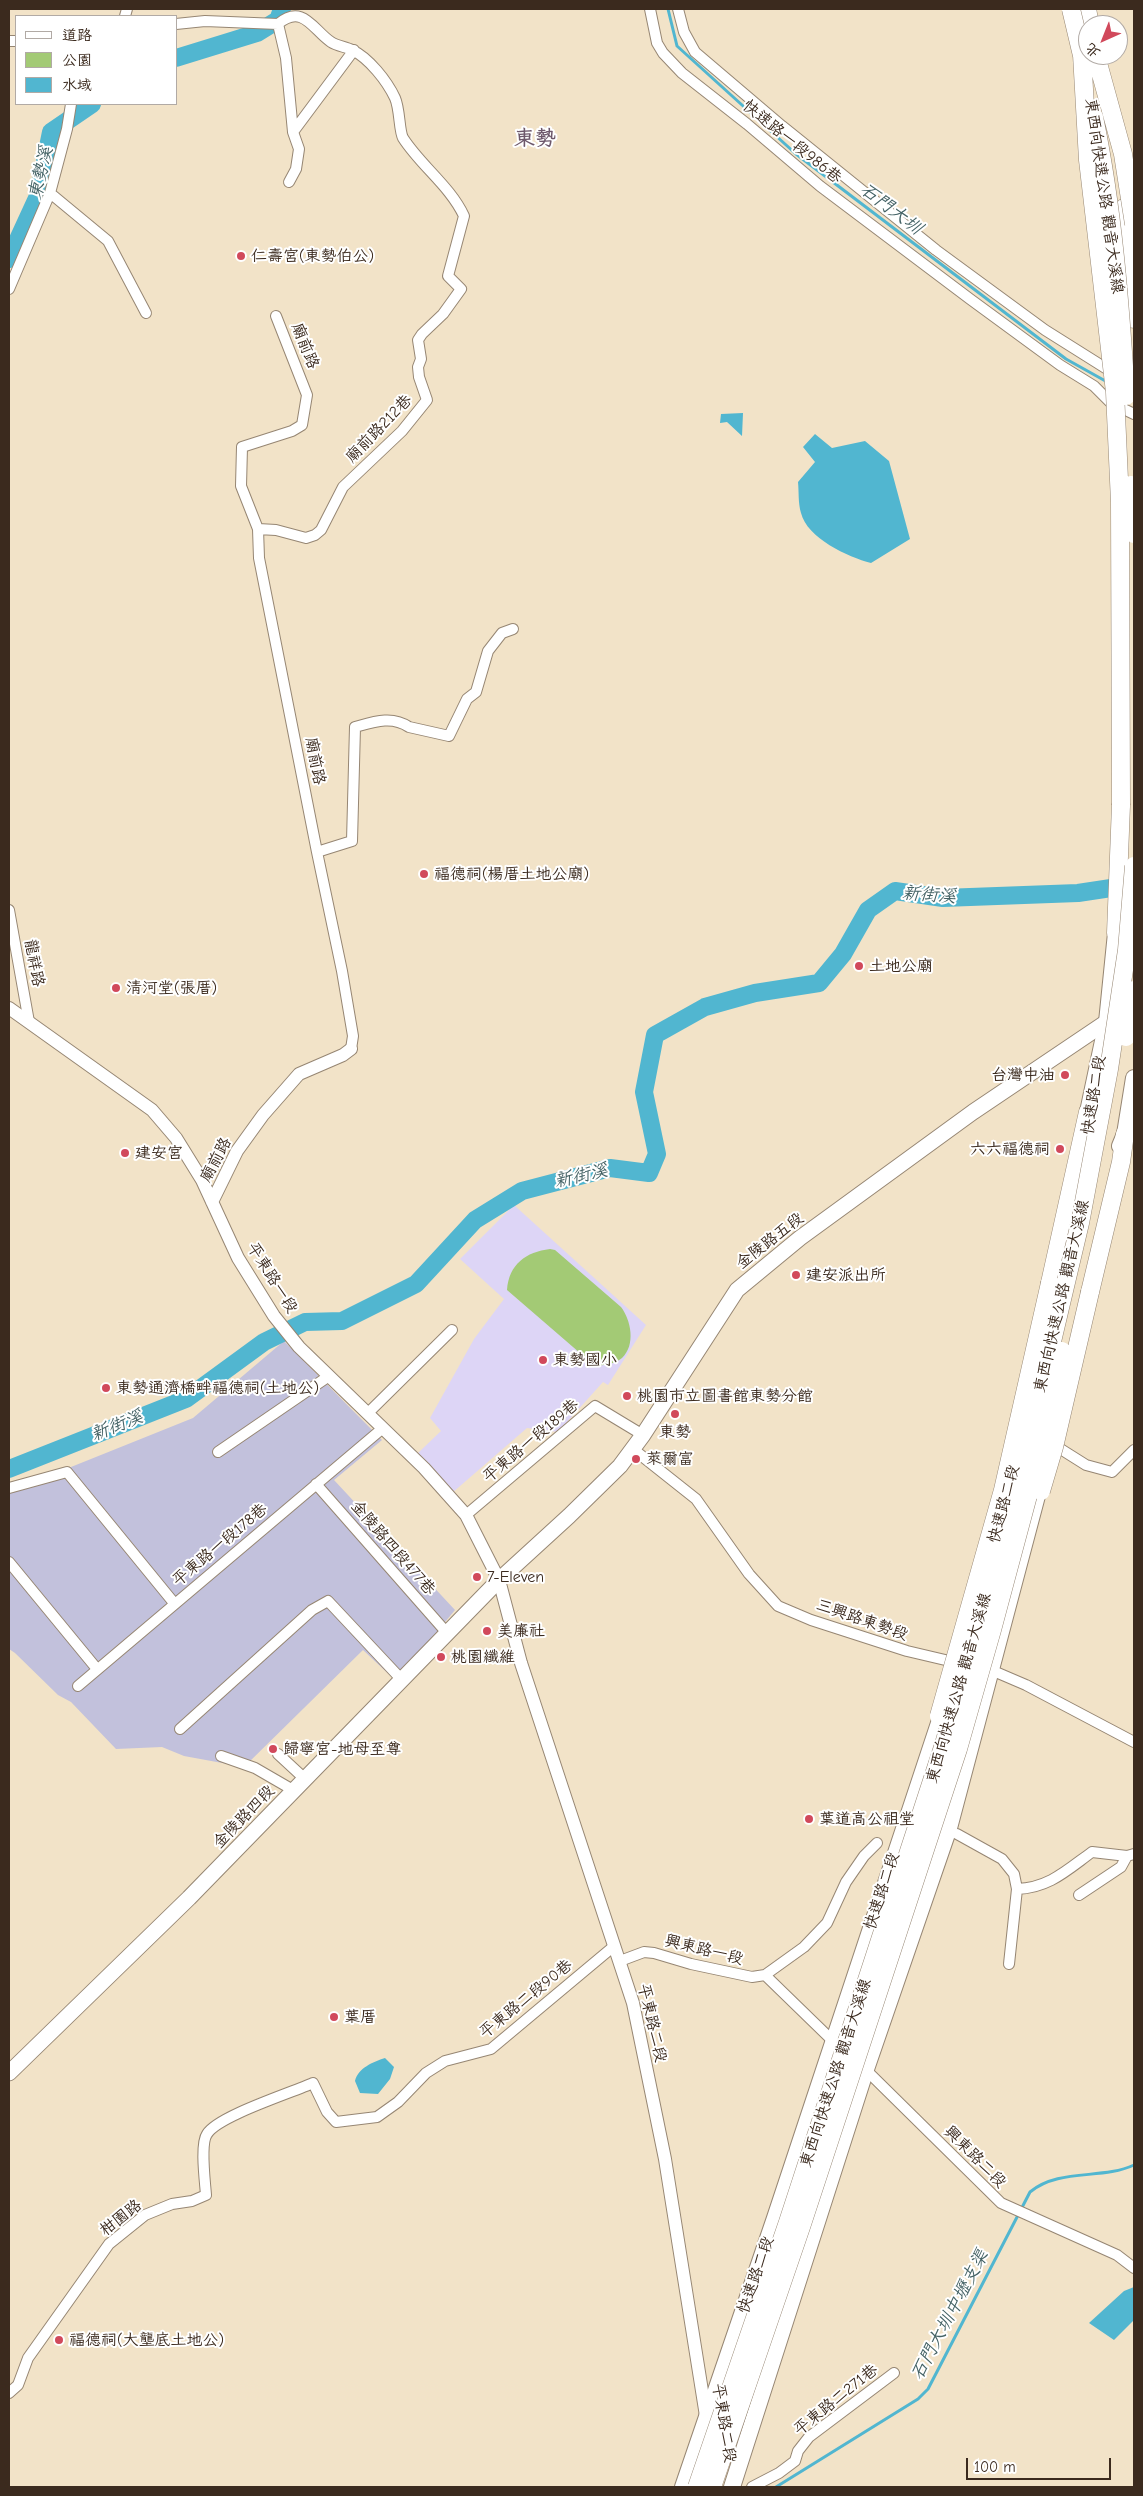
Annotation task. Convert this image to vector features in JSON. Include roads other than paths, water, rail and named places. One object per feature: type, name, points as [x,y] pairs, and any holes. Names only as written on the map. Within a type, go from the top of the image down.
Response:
[{"type":"highway","name":"東西向快速公路 觀音大溪線","points":[[1071,9],[1078,25]]},
{"type":"highway","points":[[1091,65],[1088,160],[1114,392],[1120,502],[1121,805],[1126,875],[1116,932]]},
{"type":"highway","name":"東西向快速公路 觀音大溪線","points":[[1092,65],[1120,307],[1134,534]]},
{"type":"highway","name":"東西向快速公路 觀音大溪線","points":[[1093,65],[1129,240],[1134,319]]},
{"type":"highway","points":[[1094,65],[1123,154],[1134,224]]},
{"type":"highway","name":"東西向快速公路 觀音大溪線","points":[[712,2487],[801,2228],[899,1904],[1017,1487],[1080,1223],[1110,1069],[1127,950],[1126,875]]},
{"type":"highway","name":"東西向快速公路 觀音大溪線","points":[[697,2487],[899,1904],[958,1750],[1041,1447],[1109,1135],[1134,990]]},
{"type":"highway","points":[[899,1904],[900,1857],[1003,1490],[1088,1112]]},
{"type":"highway","points":[[899,1904],[952,1798],[1054,1447],[1121,1162],[1125,1134]]},
{"type":"main road","points":[[1063,9],[1080,70],[1096,159],[1122,380],[1128,708],[1126,875]]},
{"type":"main road","points":[[1104,65],[1134,247]]},
{"type":"main road","name":"快速路二段","points":[[683,2487],[959,1664],[1006,1504],[1086,1153],[1088,1112],[1107,1022],[1116,932]]},
{"type":"main road","name":"金陵路五段","points":[[499,1580],[620,1466],[737,1290],[800,1238],[973,1112],[1107,1022],[1134,1001]]},
{"type":"main road","name":"快速路二段","points":[[732,2487],[866,2069],[947,1834],[992,1672],[1050,1448],[1116,1154],[1125,1134],[1134,1078]]},
{"type":"main road","name":"金陵路四段","points":[[9,2073],[189,1898],[499,1580]]},
{"type":"street","name":"快速路一段986巷","points":[[650,9],[657,43],[662,54],[682,73],[747,124],[820,186],[1060,365],[1123,407]]},
{"type":"street","name":"快速路一段986巷","points":[[678,9],[684,32],[695,52],[782,126],[936,250],[1045,330],[1122,380]]},
{"type":"street","name":"廟前路212巷","points":[[258,529],[276,530],[306,538],[315,536],[321,530],[343,487],[402,431],[427,400],[419,377],[418,367],[421,359],[418,340],[443,314],[461,289],[448,276],[464,216],[458,203],[402,137],[401,117],[395,98],[382,79],[354,50],[332,43],[310,21],[298,17],[286,17],[274,23]]},
{"type":"street","points":[[178,24],[205,21],[274,23],[286,58],[293,132],[299,149],[296,169],[289,182]]},
{"type":"street","points":[[293,132],[354,50]]},
{"type":"street","points":[[9,289],[50,193],[67,130],[70,105]]},
{"type":"street","points":[[50,193],[108,241],[146,313]]},
{"type":"street","name":"廟前路","points":[[212,1202],[237,1151],[263,1115],[299,1074],[343,1055],[350,1049],[353,1036],[342,971],[259,558],[258,529],[241,486],[242,447],[292,431],[302,425],[307,395],[276,316]]},
{"type":"street","points":[[317,852],[352,841],[355,727],[385,719],[404,724],[409,728],[449,736],[467,699],[476,692],[488,651],[502,633],[513,629]]},
{"type":"street","name":"龍祥路","points":[[9,910],[29,1022]]},
{"type":"street","name":"平東路一段","points":[[9,1008],[152,1110],[176,1138],[202,1180],[238,1258],[274,1316],[299,1347],[424,1468],[466,1515],[499,1580]]},
{"type":"street","points":[[368,1413],[452,1330]]},
{"type":"street","points":[[218,1452],[329,1376]]},
{"type":"street","name":"平東路一段189巷","points":[[466,1515],[596,1406],[642,1435]]},
{"type":"street","name":"平東路一段178巷","points":[[78,1686],[383,1428]]},
{"type":"street","points":[[1059,1448],[1086,1465],[1112,1472],[1134,1450]]},
{"type":"street","name":"三興路東勢段","points":[[633,1449],[696,1499],[749,1574],[778,1606],[811,1620],[907,1651],[992,1672],[1026,1686],[1134,1742]]},
{"type":"street","points":[[9,1488],[67,1472],[174,1603]]},
{"type":"street","name":"金陵路四段477巷","points":[[316,1484],[447,1633]]},
{"type":"street","points":[[9,1562],[96,1669]]},
{"type":"street","name":"平東路二段","points":[[499,1580],[521,1664],[633,2004],[665,2159],[717,2487]]},
{"type":"street","points":[[180,1729],[312,1610],[328,1601],[402,1680]]},
{"type":"street","points":[[278,1754],[305,1779]]},
{"type":"street","points":[[221,1756],[255,1768],[293,1790]]},
{"type":"street","points":[[957,1834],[1002,1859],[1014,1874],[1017,1889],[1008,1964]]},
{"type":"street","points":[[866,2069],[833,2041],[765,1975],[804,1947],[827,1923],[846,1882],[864,1856],[877,1843]]},
{"type":"street","points":[[1017,1889],[1049,1883],[1092,1852],[1130,1855]]},
{"type":"street","points":[[1079,1895],[1121,1867],[1130,1855]]},
{"type":"street","name":"平東路二段90巷","points":[[313,2084],[327,2112],[336,2122],[377,2117],[398,2102],[426,2073],[445,2061],[491,2049],[613,1947]]},
{"type":"street","name":"興東路一段","points":[[620,1961],[644,1952],[752,1977],[765,1975]]},
{"type":"street","name":"興東路二段","points":[[866,2069],[1000,2203],[1117,2255],[1134,2268]]},
{"type":"street","name":"柑園路","points":[[9,2393],[18,2384],[28,2358],[109,2244],[145,2215],[172,2204],[192,2202],[206,2195],[204,2143],[206,2134],[216,2124],[250,2107],[260,2105],[313,2084]]},
{"type":"street","name":"平東路二271巷","points":[[752,2487],[780,2473],[795,2461],[798,2451],[809,2437],[848,2410],[894,2373]]},
{"type":"water","points":[[743,413],[742,436],[727,422],[720,423],[721,414]]},
{"type":"water","points":[[815,434],[832,448],[865,441],[889,461],[910,539],[871,563],[840,551],[811,531],[801,513],[798,482],[815,462],[803,447]]},
{"type":"water","points":[[385,2058],[394,2067],[390,2079],[378,2094],[360,2093],[355,2081],[359,2072]]},
{"type":"water","points":[[1134,2287],[1134,2320],[1114,2340],[1089,2323],[1124,2291]]},
{"type":"waterway","name":"東勢溪","points":[[178,57],[257,33],[278,20],[282,9]]},
{"type":"waterway","name":"石門大圳","points":[[668,9],[677,46],[796,154],[1066,359],[1109,383]]},
{"type":"waterway","name":"東勢溪","points":[[9,259],[38,196],[51,132],[91,105]]},
{"type":"waterway","name":"新街溪","points":[[9,1469],[186,1399],[264,1342],[305,1322],[342,1321],[416,1284],[475,1220],[522,1191],[610,1168],[649,1173],[657,1154],[644,1092],[655,1035],[705,1007],[755,993],[819,983],[843,954],[868,910],[895,891],[943,898],[1078,893],[1131,885]]},
{"type":"waterway","name":"石門大圳中壢支渠","points":[[776,2487],[918,2399],[928,2389],[1030,2192],[1054,2180],[1108,2172],[1134,2165]]},
{"type":"place","name":"仁壽宮(東勢伯公)","points":[[241,256]]},
{"type":"place","name":"福德祠(楊厝土地公廟)","points":[[424,874]]},
{"type":"place","name":"土地公廟","points":[[859,966]]},
{"type":"place","name":"清河堂(張厝)","points":[[116,988]]},
{"type":"place","name":"台灣中油","points":[[1065,1075]]},
{"type":"place","name":"六六福德祠","points":[[1060,1149]]},
{"type":"place","name":"建安宮","points":[[125,1153]]},
{"type":"place","name":"建安派出所","points":[[796,1275]]},
{"type":"place","name":"東勢國小","points":[[543,1360]]},
{"type":"place","name":"東勢通濟橋畔福德祠(土地公)","points":[[106,1388]]},
{"type":"place","name":"桃園市立圖書館東勢分館","points":[[627,1396]]},
{"type":"place","name":"東勢","points":[[675,1414]]},
{"type":"place","name":"萊爾富","points":[[636,1459]]},
{"type":"place","name":"7-Eleven","points":[[477,1577]]},
{"type":"place","name":"美廉社","points":[[487,1631]]},
{"type":"place","name":"桃園纖維","points":[[441,1657]]},
{"type":"place","name":"歸寧宮-地母至尊","points":[[273,1749]]},
{"type":"place","name":"葉道高公祖堂","points":[[809,1819]]},
{"type":"place","name":"葉厝","points":[[334,2017]]},
{"type":"place","name":"福德祠(大壟底土地公)","points":[[59,2340]]},
{"type":"district","name":"東勢","points":[[535,139]]}]
